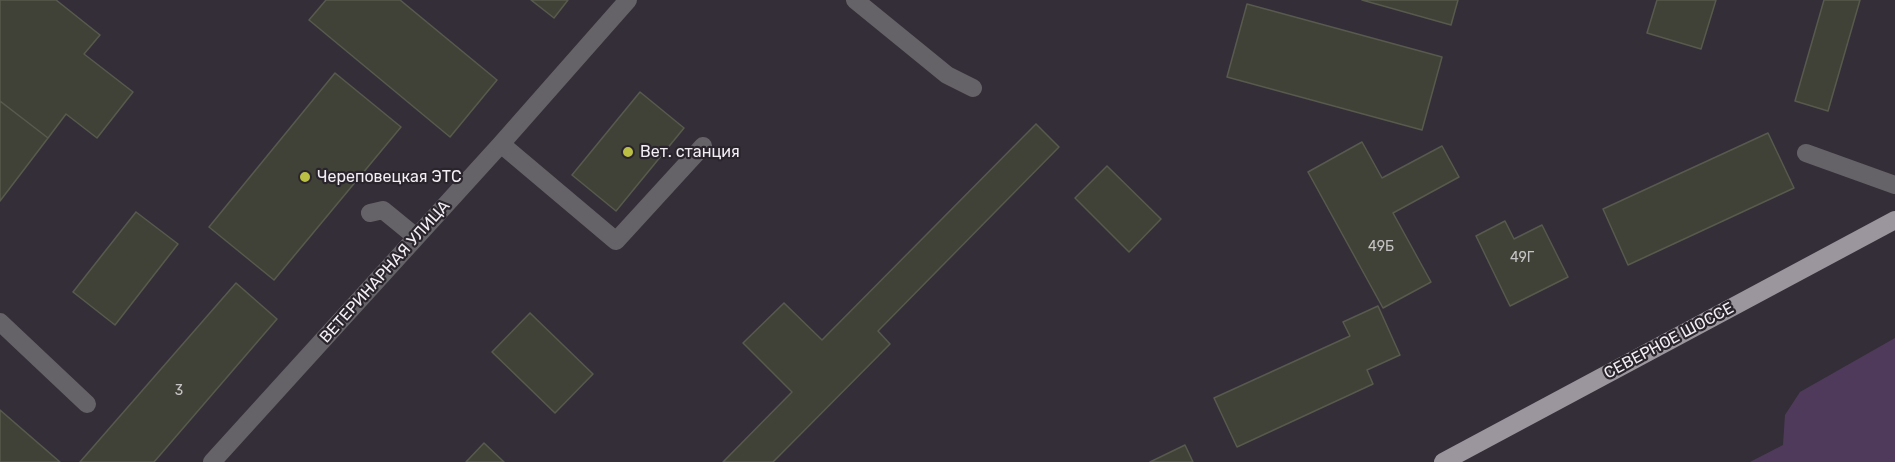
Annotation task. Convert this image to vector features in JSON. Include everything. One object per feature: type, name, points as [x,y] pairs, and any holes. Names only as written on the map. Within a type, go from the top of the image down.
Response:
[{"type":"main road","name":"СЕВЕРНОЕ ШОССЕ","points":[[1443,462],[1895,220]]},
{"type":"street","name":"ВЕТЕРИНАРНАЯ УЛИЦА","points":[[212,462],[501,144],[628,0]]},
{"type":"street","points":[[855,0],[947,75],[973,88]]},
{"type":"street","points":[[501,144],[616,241],[704,146]]},
{"type":"street","points":[[1806,153],[1895,185]]},
{"type":"street","points":[[370,213],[383,210],[416,237]]},
{"type":"street","points":[[0,322],[87,404]]},
{"type":"shaded area","points":[[1895,338],[1895,462],[1750,462],[1783,445],[1785,415],[1800,392]]},
{"type":"building","points":[[0,0],[56,0],[100,35],[84,54],[133,92],[97,138],[66,114],[48,138],[0,101]]},
{"type":"building","points":[[326,0],[400,0],[497,80],[450,137],[309,20]]},
{"type":"building","points":[[531,0],[568,0],[554,18]]},
{"type":"building","points":[[1362,0],[1458,0],[1451,25]]},
{"type":"building","points":[[1657,0],[1716,0],[1701,49],[1647,33]]},
{"type":"building","points":[[1824,0],[1860,0],[1828,111],[1795,101]]},
{"type":"building","points":[[1247,4],[1442,57],[1422,130],[1227,77]]},
{"type":"building","name":"Череповецкая ЭТС","points":[[335,73],[401,127],[274,280],[209,227]]},
{"type":"building","name":"Вет. станция","points":[[640,92],[684,128],[616,211],[572,175]]},
{"type":"building","points":[[0,101],[48,138],[0,201]]},
{"type":"building","points":[[1036,124],[1059,147],[878,331],[890,344],[773,462],[723,462],[792,392],[743,343],[784,303],[822,340]]},
{"type":"building","points":[[1768,133],[1794,188],[1628,265],[1603,209]]},
{"type":"building","points":[[1362,142],[1382,178],[1442,146],[1459,177],[1393,213],[1431,282],[1383,308],[1308,172]]},
{"type":"building","points":[[1107,166],[1161,219],[1129,252],[1075,198]]},
{"type":"building","points":[[136,212],[178,244],[115,325],[73,292]]},
{"type":"building","points":[[1505,221],[1514,239],[1542,225],[1568,277],[1510,306],[1476,236]]},
{"type":"building","points":[[236,283],[277,319],[154,462],[80,462]]},
{"type":"building","points":[[1378,306],[1400,355],[1367,370],[1373,384],[1237,447],[1214,398],[1350,336],[1343,322]]},
{"type":"building","points":[[530,313],[593,374],[555,413],[492,352]]},
{"type":"building","points":[[0,410],[60,462],[0,462]]},
{"type":"building","points":[[484,443],[504,462],[466,462]]},
{"type":"building","points":[[1185,445],[1193,462],[1150,462]]},
{"type":"place","name":"Вет. станция","points":[[628,152]]},
{"type":"place","name":"Череповецкая ЭТС","points":[[305,177]]}]
